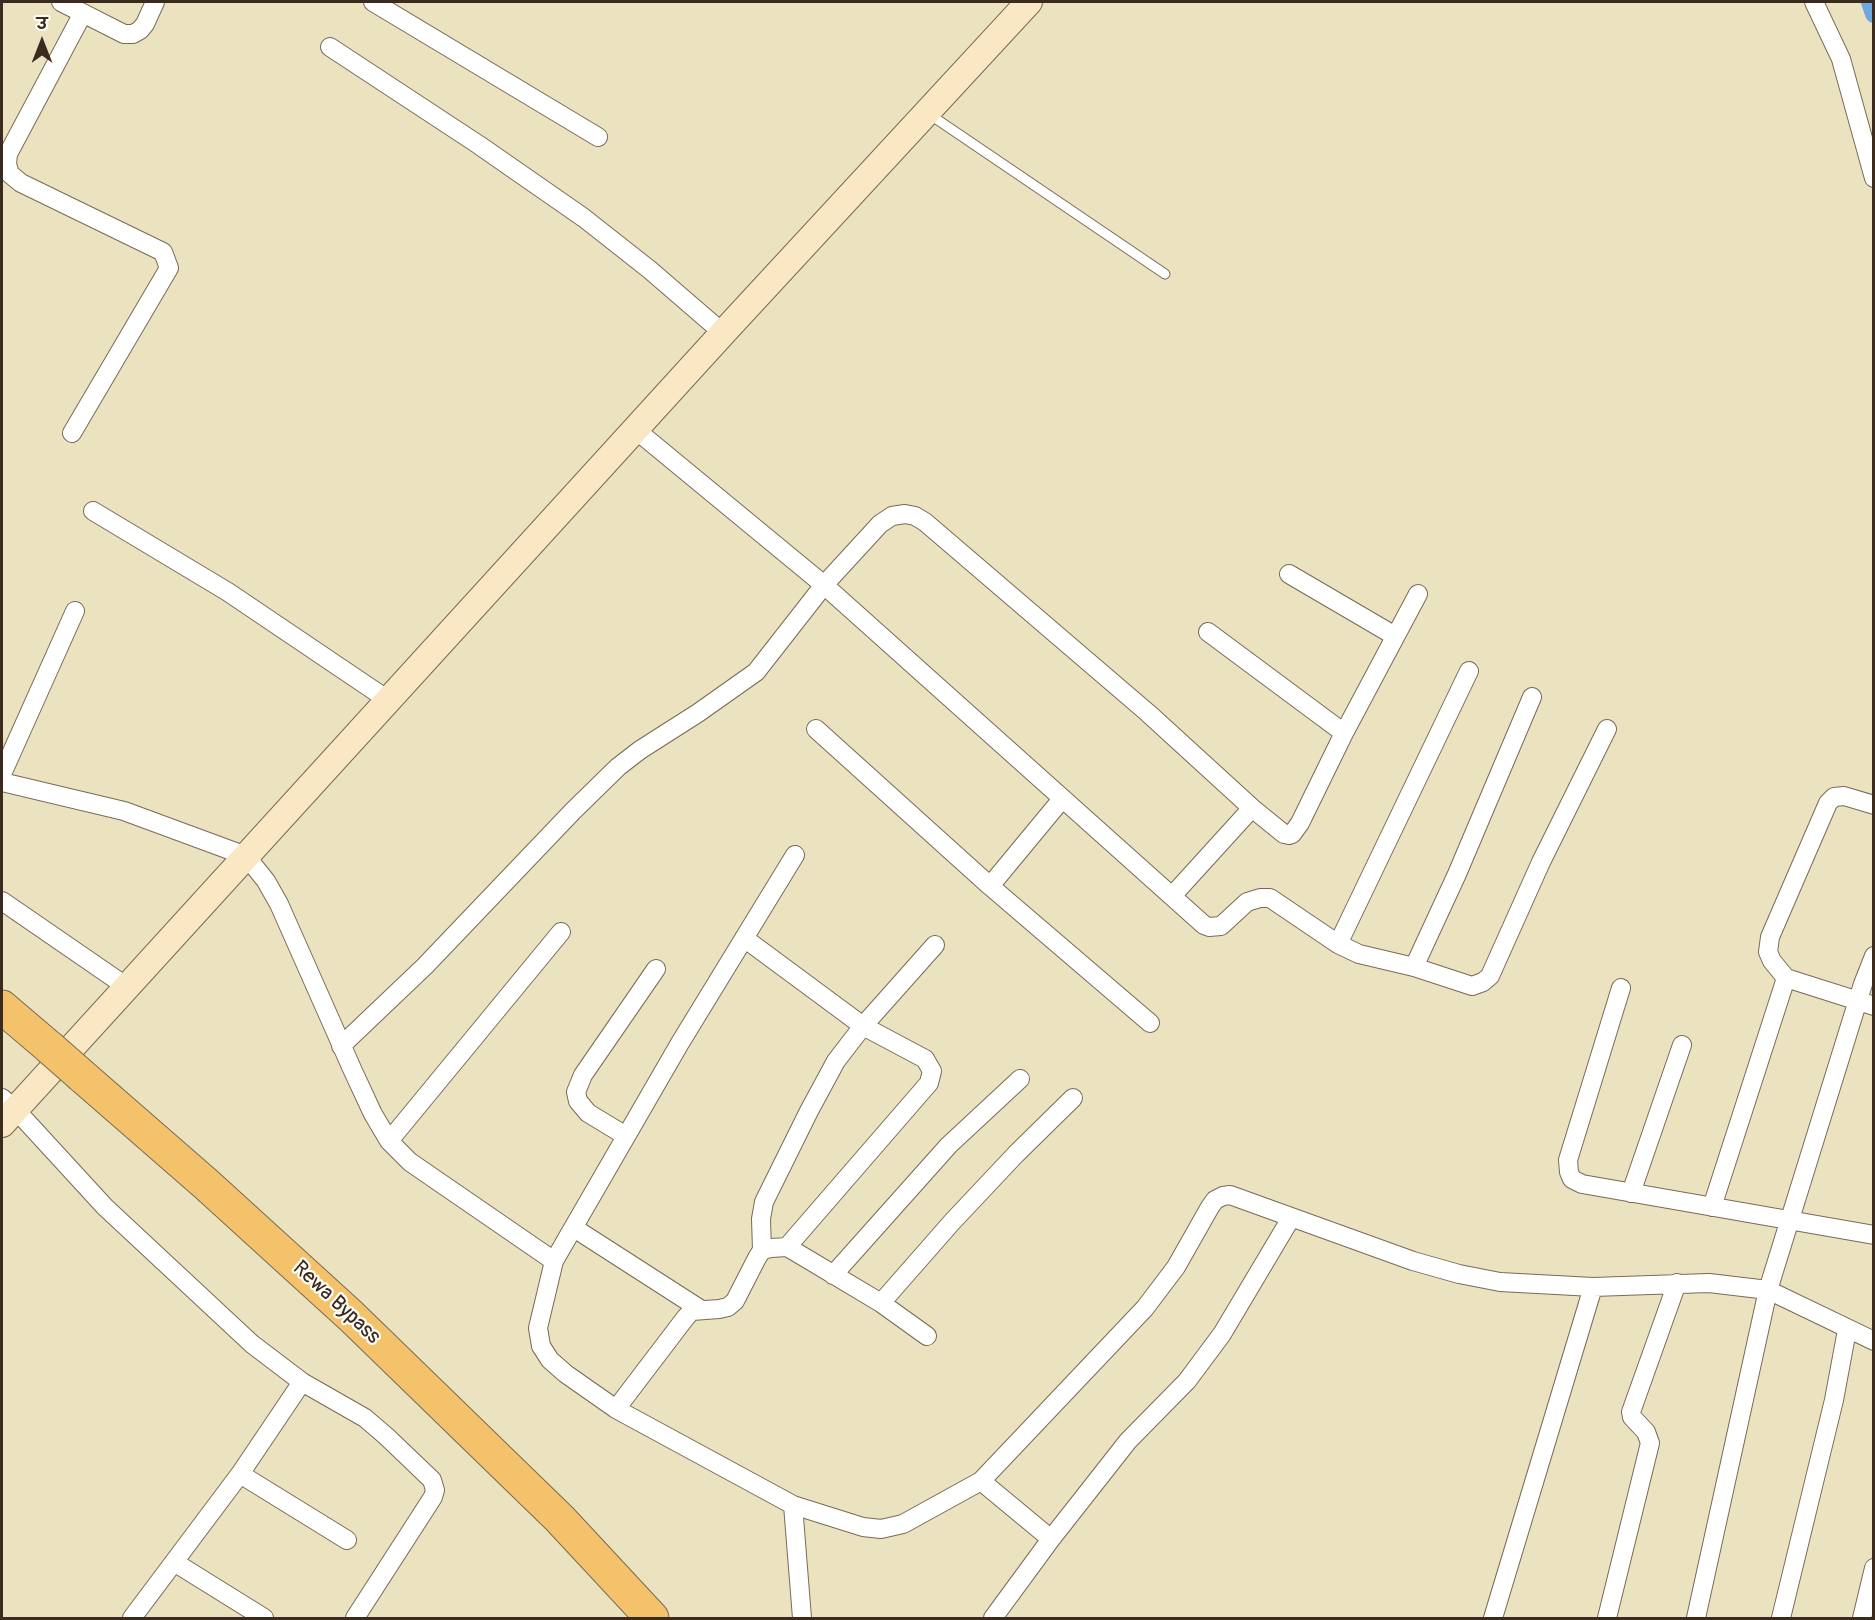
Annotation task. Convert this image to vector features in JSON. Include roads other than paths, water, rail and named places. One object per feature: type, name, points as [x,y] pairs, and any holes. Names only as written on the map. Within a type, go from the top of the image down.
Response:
[{"type":"highway","name":"Rewa Bypass","points":[[2,1007],[206,1184],[351,1316],[560,1519],[652,1618]]},
{"type":"street","points":[[61,2],[124,34],[133,34],[145,24],[155,2]]},
{"type":"street","points":[[373,2],[598,137]]},
{"type":"street","points":[[355,1618],[434,1497],[434,1484],[429,1475],[365,1419],[302,1382],[252,1344],[105,1207],[6,1110],[127,987],[723,333],[1029,2]]},
{"type":"street","points":[[1814,2],[1841,59],[1874,178]]},
{"type":"street","points":[[72,433],[169,268],[163,252],[21,183],[10,174],[7,164],[8,154],[83,13]]},
{"type":"street","points":[[330,47],[479,145],[584,218],[650,270],[723,333]]},
{"type":"street","points":[[636,430],[824,585],[1204,925],[1215,928],[1221,926],[1247,902],[1270,898],[1338,944],[1359,954],[1414,967],[1472,986],[1483,982],[1490,976],[1541,862],[1607,729]]},
{"type":"street","points":[[93,510],[228,592],[388,700]]},
{"type":"street","points":[[341,1046],[425,966],[618,767],[756,672],[824,585],[880,524],[891,516],[905,514],[915,516],[956,548],[1148,713],[1252,808],[1284,834],[1292,834],[1300,823],[1344,733],[1418,594]]},
{"type":"street","points":[[1289,574],[1395,636]]},
{"type":"street","points":[[2,774],[75,611]]},
{"type":"street","points":[[1208,632],[1344,733]]},
{"type":"street","points":[[1338,944],[1468,671]]},
{"type":"street","points":[[1414,967],[1457,874],[1532,697]]},
{"type":"street","points":[[816,729],[990,886],[1150,1023]]},
{"type":"street","points":[[2,782],[124,811],[246,856],[266,881],[279,904],[341,1046],[389,1142],[410,1161],[554,1261]]},
{"type":"street","points":[[1866,1003],[1786,978],[1772,961],[1768,952],[1770,937],[1828,804],[1834,797],[1844,796],[1874,805]]},
{"type":"street","points":[[990,886],[1062,799]]},
{"type":"street","points":[[1172,896],[1252,808]]},
{"type":"street","points":[[795,855],[680,1043],[554,1261],[538,1328],[541,1346],[550,1360],[616,1410],[793,1505],[863,1527],[881,1529],[903,1524],[981,1481],[1145,1308],[1176,1267],[1215,1200],[1230,1196],[1413,1261],[1459,1274],[1500,1282],[1593,1287],[1709,1283],[1768,1290],[1874,1341]]},
{"type":"street","points":[[2,901],[127,987]]},
{"type":"street","points":[[389,1142],[561,932]]},
{"type":"street","points":[[744,938],[863,1026],[925,1059],[932,1071],[929,1083],[787,1247]]},
{"type":"street","points":[[616,1410],[692,1311],[728,1307],[735,1301],[762,1250],[761,1219],[764,1202],[836,1061],[863,1026],[935,945]]},
{"type":"street","points":[[1696,1618],[1768,1290],[1866,1003],[1874,956]]},
{"type":"street","points":[[626,1136],[588,1113],[578,1101],[576,1092],[583,1075],[656,969]]},
{"type":"street","points":[[1712,1207],[1786,978]]},
{"type":"street","points":[[1622,988],[1568,1160],[1572,1179],[1582,1184],[1874,1235]]},
{"type":"street","points":[[1631,1193],[1682,1045]]},
{"type":"street","points":[[833,1275],[949,1145],[1020,1079]]},
{"type":"street","points":[[881,1304],[952,1222],[1073,1098]]},
{"type":"street","points":[[995,1618],[1051,1539],[1128,1441],[1187,1381],[1222,1334],[1291,1218]]},
{"type":"street","points":[[574,1228],[700,1309]]},
{"type":"street","points":[[762,1250],[787,1247],[881,1304],[927,1336]]},
{"type":"street","points":[[1607,1618],[1650,1443],[1646,1432],[1632,1417],[1631,1412],[1677,1283]]},
{"type":"street","points":[[1492,1618],[1593,1287]]},
{"type":"street","points":[[1781,1618],[1834,1400],[1847,1330]]},
{"type":"street","points":[[132,1618],[240,1474],[302,1382]]},
{"type":"street","points":[[240,1474],[347,1540]]},
{"type":"street","points":[[981,1481],[1051,1539]]},
{"type":"street","points":[[793,1505],[802,1618]]},
{"type":"street","points":[[174,1562],[264,1618]]},
{"type":"street","points":[[1862,1618],[1874,1568]]},
{"type":"lane","points":[[927,112],[1165,274]]},
{"type":"waterway","points":[[1870,2],[1874,14]]}]
